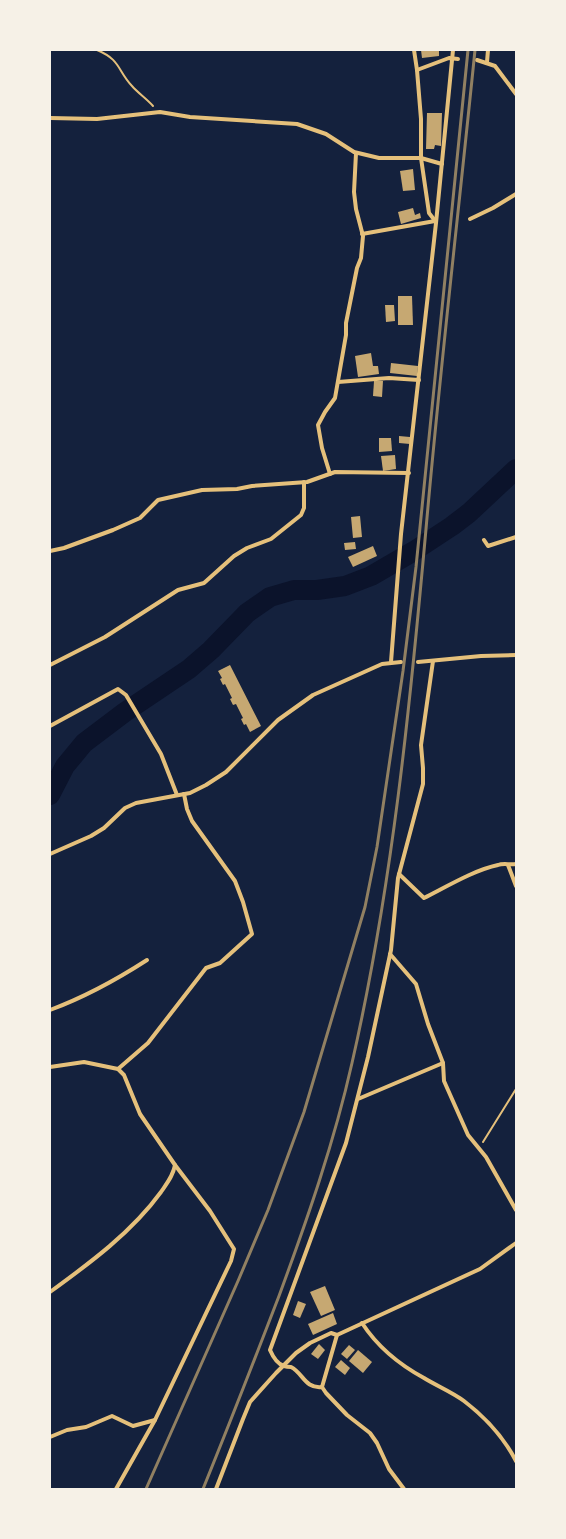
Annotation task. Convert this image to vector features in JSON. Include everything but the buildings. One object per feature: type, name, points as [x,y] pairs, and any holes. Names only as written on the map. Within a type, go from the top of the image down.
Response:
[{"type":"street","points":[[414,50],[421,118],[421,158],[429,213],[436,222]]},
{"type":"street","points":[[391,662],[401,534],[436,222],[453,50]]},
{"type":"street","points":[[487,62],[488,50]]},
{"type":"street","points":[[417,70],[452,58],[458,59]]},
{"type":"street","points":[[477,60],[487,62],[495,66],[516,94]]},
{"type":"street","points":[[50,118],[97,119],[160,112],[190,117],[297,124],[326,134],[356,153],[379,158],[421,158],[442,164]]},
{"type":"street","points":[[330,474],[322,448],[318,425],[335,398],[346,335],[346,323],[357,268],[361,258],[362,234],[356,209],[354,192],[356,153]]},
{"type":"street","points":[[470,219],[493,208],[516,194]]},
{"type":"street","points":[[362,234],[436,222]]},
{"type":"street","points":[[338,382],[389,378],[419,380]]},
{"type":"street","points":[[50,551],[64,548],[113,530],[140,518],[158,500],[202,490],[237,489],[252,486],[304,482],[335,472],[409,473]]},
{"type":"street","points":[[50,665],[105,637],[178,590],[204,583],[234,556],[247,548],[271,539],[301,515],[304,508],[304,482]]},
{"type":"street","points":[[484,540],[488,546],[516,537]]},
{"type":"street","points":[[418,662],[481,656],[516,655]]},
{"type":"street","points":[[322,1387],[317,1388],[308,1384],[291,1368],[283,1366],[273,1358],[270,1350],[318,1224],[346,1143],[368,1058],[390,954],[399,874],[423,784],[421,745],[433,661]]},
{"type":"street","points":[[50,854],[91,836],[104,828],[125,808],[136,802],[190,793],[206,785],[226,772],[278,720],[313,695],[382,664],[401,662]]},
{"type":"street","points":[[50,726],[118,689],[126,695],[161,754],[177,795]]},
{"type":"street","points":[[118,1069],[148,1043],[206,968],[220,963],[252,934],[243,902],[235,881],[192,821],[187,810],[184,794]]},
{"type":"street","points":[[399,874],[424,898],[482,870],[499,864],[516,864]]},
{"type":"street","points":[[508,865],[516,886]]},
{"type":"street","points":[[390,954],[416,984],[428,1024],[443,1063],[444,1081],[468,1135],[486,1157],[516,1210]]},
{"type":"street","points":[[50,1010],[100,988],[147,960]]},
{"type":"street","points":[[50,1067],[84,1062],[118,1069],[124,1075],[140,1114],[175,1165],[210,1211],[234,1249],[231,1261],[155,1420],[116,1489]]},
{"type":"street","points":[[358,1099],[443,1063]]},
{"type":"street","points":[[50,1292],[77,1272],[134,1224],[156,1198],[173,1174],[175,1165]]},
{"type":"street","points":[[216,1489],[250,1402],[296,1353],[310,1343],[331,1333],[337,1335],[480,1270],[516,1243]]},
{"type":"street","points":[[362,1323],[380,1346],[399,1361],[421,1377],[463,1400],[478,1413],[498,1433],[516,1461]]},
{"type":"street","points":[[337,1335],[322,1387],[326,1394],[347,1415],[370,1433],[377,1442],[389,1469],[404,1489]]},
{"type":"street","points":[[50,1437],[67,1430],[86,1427],[112,1416],[133,1426],[155,1420]]},
{"type":"path","points":[[97,50],[114,59],[132,86],[160,112]]},
{"type":"path","points":[[479,1148],[516,1089]]},
{"type":"waterway","points":[[50,795],[65,766],[84,743],[125,712],[189,669],[211,650],[247,613],[270,597],[294,590],[317,590],[345,586],[371,576],[414,551],[452,526],[469,513],[516,469]]},
{"type":"railway","points":[[146,1489],[268,1210],[304,1112],[365,907],[377,847],[403,671],[416,567],[468,50]]},
{"type":"railway","points":[[203,1489],[279,1296],[310,1210],[345,1093],[366,997],[389,864],[406,730],[437,409],[475,50]]}]
